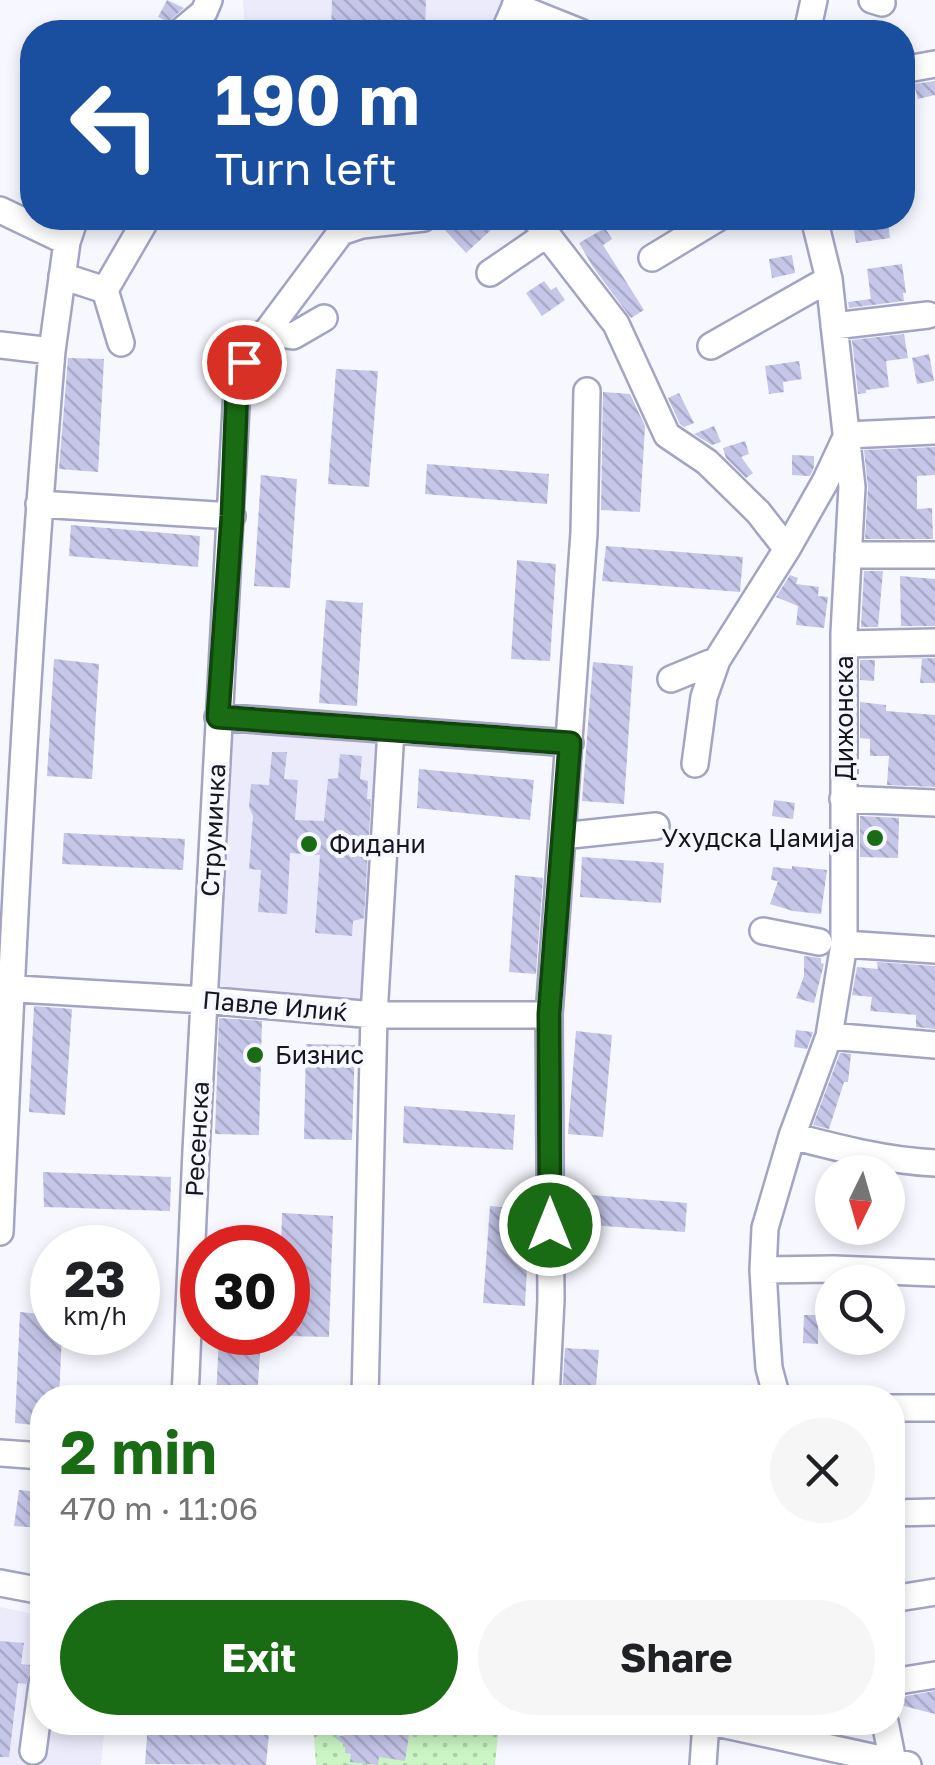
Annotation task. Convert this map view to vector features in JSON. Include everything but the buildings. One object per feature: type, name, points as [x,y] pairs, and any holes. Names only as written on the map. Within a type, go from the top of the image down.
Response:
[{"type":"street","points":[[516,3],[554,20]]},
{"type":"street","points":[[0,1232],[5,988],[39,504],[52,352],[71,230]]},
{"type":"street","points":[[121,343],[105,290],[140,230]]},
{"type":"street","points":[[312,354],[303,340],[265,332],[341,232],[347,230]]},
{"type":"street","points":[[490,274],[537,230]]},
{"type":"street","points":[[544,230],[616,324],[667,434],[707,462],[758,512],[787,549]]},
{"type":"street","points":[[652,258],[698,230]]},
{"type":"street","name":"Дижонска","points":[[775,1385],[763,1270],[765,1228],[792,1136],[828,1036],[843,799],[844,644],[852,486],[829,279],[817,230]]},
{"type":"street","points":[[62,276],[105,290]]},
{"type":"street","points":[[711,346],[829,279]]},
{"type":"street","points":[[834,326],[928,314]]},
{"type":"street","points":[[293,336],[324,318]]},
{"type":"street","name":"Струмичка","points":[[204,1000],[237,389],[244,362],[265,332]]},
{"type":"street","points":[[0,345],[52,352]]},
{"type":"street","points":[[547,1385],[549,1014],[584,533],[587,391]]},
{"type":"street","points":[[695,764],[704,697],[716,660],[787,549],[846,435],[935,431]]},
{"type":"street","points":[[39,504],[232,516]]},
{"type":"street","points":[[848,556],[935,555]]},
{"type":"street","points":[[844,644],[935,642]]},
{"type":"street","points":[[671,679],[716,660]]},
{"type":"street","points":[[218,717],[570,743]]},
{"type":"street","points":[[365,1385],[374,1015],[391,730]]},
{"type":"street","points":[[843,799],[935,802]]},
{"type":"street","points":[[562,836],[656,826]]},
{"type":"street","points":[[763,931],[832,943],[935,950]]},
{"type":"street","name":"Павле Илиќ","points":[[5,988],[374,1015],[549,1014]]},
{"type":"street","name":"Ресенска","points":[[186,1385],[204,1000]]},
{"type":"street","points":[[828,1036],[935,1045]]},
{"type":"street","points":[[792,1136],[834,1147],[935,1163]]},
{"type":"street","points":[[763,1270],[935,1272]]},
{"type":"street","points":[[905,1408],[935,1408]]},
{"type":"street","points":[[0,1453],[30,1455]]},
{"type":"street","points":[[905,1513],[935,1512]]},
{"type":"street","points":[[0,1583],[30,1589]]},
{"type":"street","points":[[905,1597],[935,1592]]},
{"type":"street","points":[[905,1680],[935,1675]]},
{"type":"street","points":[[34,1751],[36,1735]]},
{"type":"street","points":[[703,1765],[707,1735]]},
{"type":"street","points":[[768,1735],[900,1764]]},
{"type":"street","points":[[890,1735],[900,1764]]},
{"type":"shaded area","points":[[243,0],[503,0],[499,20],[244,20]]},
{"type":"shaded area","points":[[228,730],[387,743],[374,1001],[214,986]]},
{"type":"shaded area","points":[[0,1607],[30,1613],[30,1735],[104,1735],[101,1765],[0,1765]]},
{"type":"green space","points":[[314,1735],[498,1735],[495,1765],[316,1765]]},
{"type":"place","name":"Ухудска Џамија","points":[[875,838]]},
{"type":"place","name":"Фидани","points":[[309,844]]},
{"type":"place","name":"Бизнис","points":[[255,1055]]},
{"type":"route","points":[[244,362],[237,389],[218,717],[570,743],[549,1014],[550,1225]]}]
